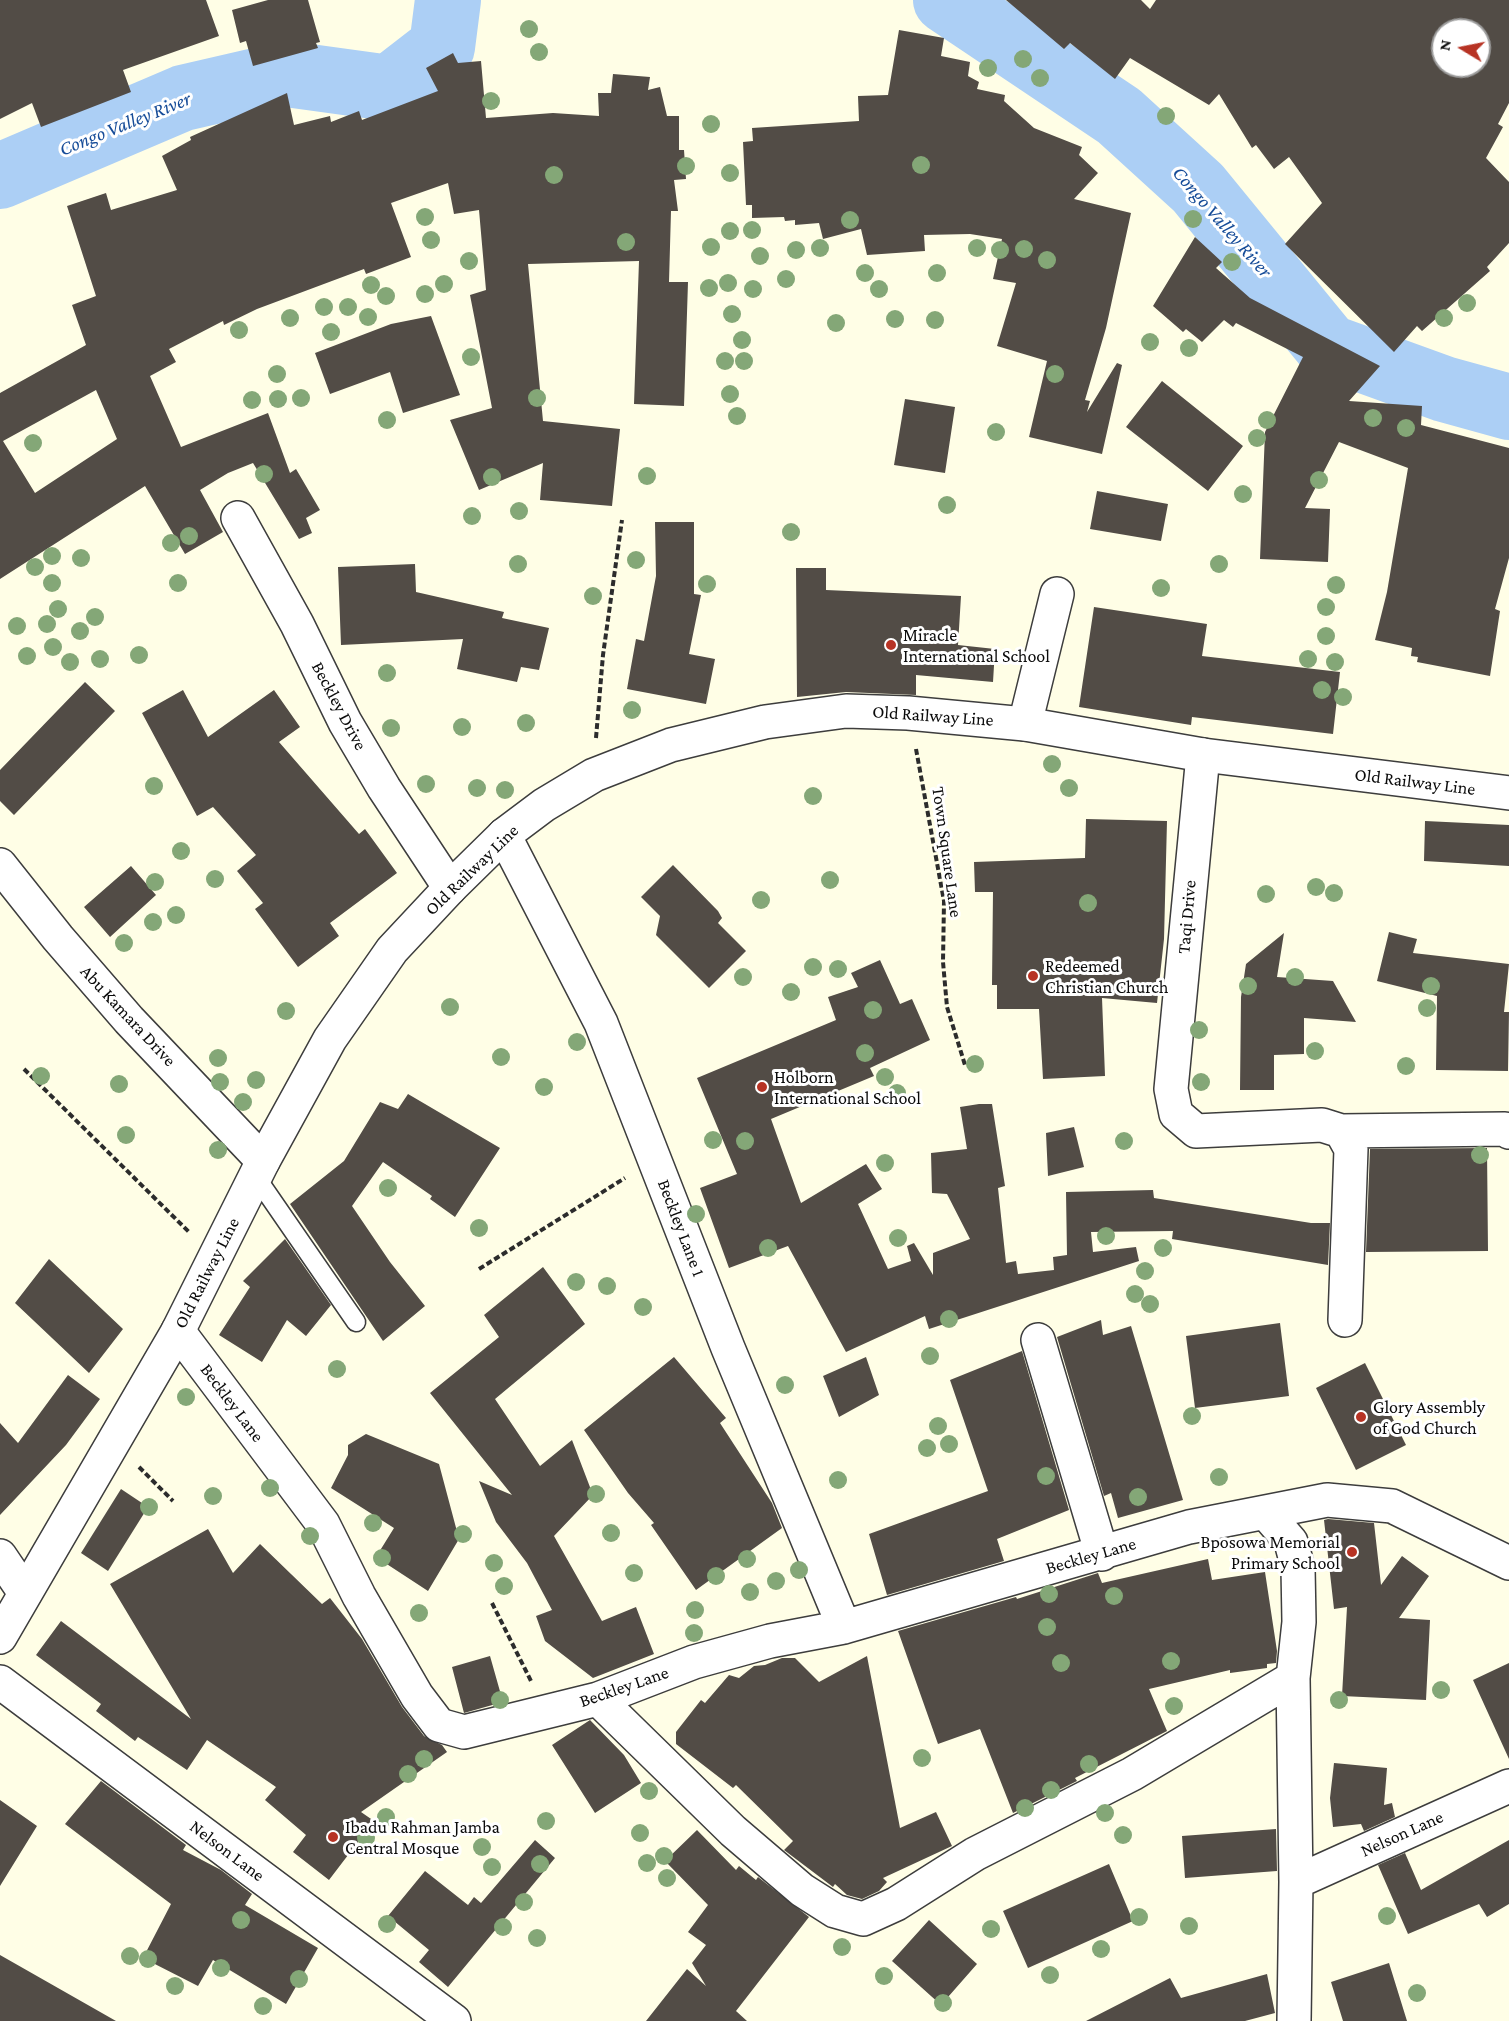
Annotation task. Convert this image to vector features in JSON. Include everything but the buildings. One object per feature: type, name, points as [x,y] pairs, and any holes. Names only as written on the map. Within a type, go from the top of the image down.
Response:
[{"type":"street","name":"Beckley Drive","points":[[238,518],[297,624],[345,722],[384,788],[450,888]]},
{"type":"street","points":[[1025,724],[1057,594]]},
{"type":"street","name":"Old Railway Line","points":[[0,1637],[178,1331],[260,1169],[337,1029],[392,950],[450,888],[504,835],[544,805],[594,775],[671,745],[765,722],[846,711],[908,713],[1025,724],[1203,755],[1509,793]]},
{"type":"street","name":"Taqi Drive","points":[[1203,755],[1171,1089],[1176,1114],[1196,1131],[1322,1125],[1341,1131]]},
{"type":"street","name":"Beckley Lane 1","points":[[504,835],[601,1023],[728,1348],[844,1627]]},
{"type":"street","name":"Abu Kamara Drive","points":[[0,865],[58,938],[260,1169]]},
{"type":"street","points":[[1345,1320],[1351,1149],[1341,1131],[1505,1129],[1509,1132]]},
{"type":"street","name":"Beckley Lane","points":[[178,1331],[323,1524],[359,1596],[411,1686],[439,1725],[464,1732],[597,1699],[694,1662],[770,1641],[844,1627],[1189,1527],[1327,1500],[1392,1506],[1509,1563]]},
{"type":"street","points":[[1038,1340],[1102,1554]]},
{"type":"street","points":[[1266,1513],[1291,1542],[1298,1568],[1299,1622],[1293,1678],[1296,1882],[1294,2021]]},
{"type":"street","points":[[0,1556],[25,1593]]},
{"type":"street","points":[[597,1699],[733,1830],[801,1890],[835,1911],[863,1919],[896,1904],[975,1854],[1132,1774],[1293,1678]]},
{"type":"street","name":"Nelson Lane","points":[[0,1682],[454,2021]]},
{"type":"street","name":"Nelson Lane","points":[[1296,1882],[1509,1786]]},
{"type":"lane","points":[[260,1169],[356,1322]]},
{"type":"path","points":[[594,775],[603,655],[622,520]]},
{"type":"path","name":"Town Square Lane","points":[[908,713],[924,785],[944,901],[943,962],[947,1008],[965,1065]]},
{"type":"path","points":[[24,1069],[215,1257]]},
{"type":"path","points":[[479,1269],[654,1160]]},
{"type":"path","points":[[113,1442],[173,1501]]},
{"type":"path","points":[[492,1603],[546,1711]]},
{"type":"waterway","name":"Congo Valley River","points":[[0,176],[183,98],[287,74],[389,88],[442,47],[448,0]]},
{"type":"waterway","name":"Congo Valley River","points":[[946,0],[1119,116],[1198,188],[1328,347],[1444,389],[1509,407]]},
{"type":"place","name":"Miracle International School","points":[[891,645]]},
{"type":"place","name":"Redeemed Christian Church","points":[[1033,976]]},
{"type":"place","name":"Holborn International School","points":[[762,1087]]},
{"type":"place","name":"Glory Assembly of God Church","points":[[1361,1417]]},
{"type":"place","name":"Bposowa Memorial Primary School","points":[[1352,1552]]},
{"type":"place","name":"Ibadu Rahman Jamba Central Mosque","points":[[333,1837]]}]
